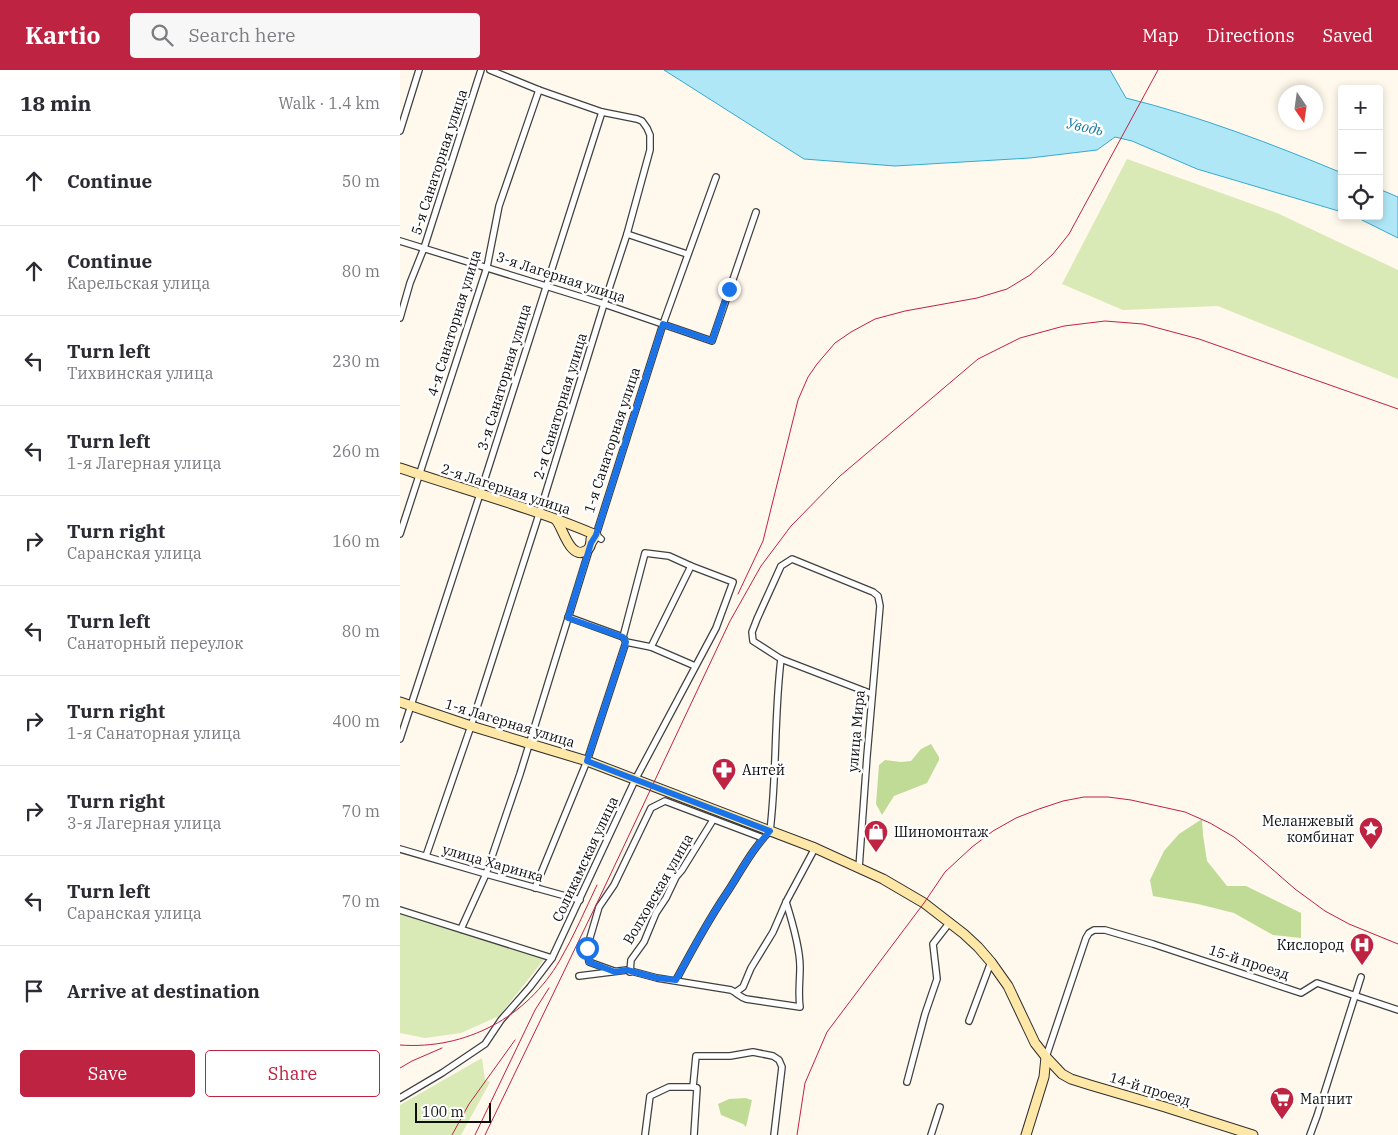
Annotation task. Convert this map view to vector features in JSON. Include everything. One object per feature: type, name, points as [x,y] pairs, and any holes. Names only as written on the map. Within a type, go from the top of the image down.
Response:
[{"type":"main road","name":"2-я Лагерная улица","points":[[400,468],[539,513],[599,537]]},
{"type":"main road","points":[[555,520],[560,525],[564,537],[573,550],[579,552],[589,547],[591,543],[590,536],[585,530]]},
{"type":"main road","name":"1-я Санаторная улица","points":[[591,543],[599,537]]},
{"type":"main road","name":"1-я Лагерная улица","points":[[400,702],[471,726],[587,761],[815,848],[904,890],[950,922],[991,962],[1008,986],[1035,1043],[1046,1058]]},
{"type":"main road","points":[[1029,1134],[1044,1077],[1046,1058]]},
{"type":"main road","name":"14-й проезд","points":[[1046,1058],[1062,1074],[1071,1079],[1253,1135]]},
{"type":"street","points":[[400,131],[420,70]]},
{"type":"street","name":"5-я Санаторная улица","points":[[400,318],[482,70]]},
{"type":"street","points":[[490,70],[539,90],[602,112]]},
{"type":"street","name":"4-я Санаторная улица","points":[[400,534],[487,267],[499,206],[539,90]]},
{"type":"street","name":"2-я Санаторная улица","points":[[426,856],[471,726],[539,513],[627,234],[650,150],[650,135],[642,122],[637,119],[602,112]]},
{"type":"street","name":"3-я Санаторная улица","points":[[400,739],[602,112]]},
{"type":"street","name":"1-я Санаторная улица","points":[[599,537],[663,324],[716,176]]},
{"type":"street","name":"3-я Лагерная улица","points":[[400,241],[604,304],[712,341],[756,212]]},
{"type":"street","points":[[627,234],[688,254]]},
{"type":"street","name":"1-я Санаторная улица","points":[[461,929],[486,874],[591,543]]},
{"type":"street","points":[[535,888],[587,761],[625,639],[645,552],[669,556],[691,566],[651,647]]},
{"type":"street","name":"улица Мира","points":[[781,659],[752,642],[752,632],[781,566],[792,560],[873,592],[878,596],[880,606],[859,868]]},
{"type":"street","name":"Соликамская улица","points":[[400,1098],[486,1044],[501,1020],[552,958],[635,780],[716,628],[733,582],[691,566]]},
{"type":"street","points":[[568,618],[651,647],[695,666]]},
{"type":"street","points":[[676,980],[718,905],[763,838],[770,831],[781,659],[872,694]]},
{"type":"street","points":[[615,972],[589,962],[587,948],[599,907],[614,885],[651,808],[666,801],[763,838]]},
{"type":"street","name":"Волховская улица","points":[[630,972],[631,960],[644,942],[656,913],[676,877],[713,820]]},
{"type":"street","name":"улица Харинка","points":[[400,848],[580,900]]},
{"type":"street","points":[[736,992],[744,987],[751,968],[773,932],[786,902],[815,848]]},
{"type":"street","points":[[580,976],[627,970],[657,978],[731,990],[746,999],[800,1007],[800,966],[786,902]]},
{"type":"street","points":[[400,910],[552,958]]},
{"type":"street","points":[[907,1082],[924,1014],[937,979],[933,944],[950,922]]},
{"type":"street","name":"15-й проезд","points":[[1046,1058],[1086,938],[1094,930],[1105,930],[1153,944],[1301,993],[1317,983],[1398,1010]]},
{"type":"street","points":[[969,1021],[991,962]]},
{"type":"street","points":[[1310,1135],[1361,977]]},
{"type":"street","points":[[693,1087],[696,1056],[730,1056],[753,1052],[773,1056],[779,1060],[782,1068],[774,1135]]},
{"type":"street","points":[[645,1135],[650,1096],[669,1087],[698,1088],[694,1135]]},
{"type":"street","points":[[931,1135],[940,1107]]},
{"type":"green space","points":[[1127,159],[1277,213],[1398,270],[1398,379],[1218,306],[1123,310],[1062,284]]},
{"type":"green space","points":[[931,744],[939,760],[927,783],[894,796],[882,815],[876,804],[879,765],[885,760],[911,761],[921,749]]},
{"type":"green space","points":[[1202,819],[1207,861],[1227,886],[1246,886],[1301,913],[1301,938],[1273,935],[1234,913],[1153,896],[1150,880],[1164,851],[1179,834]]},
{"type":"green space","points":[[400,912],[546,957],[499,1016],[461,1033],[425,1038],[400,1033]]},
{"type":"green space","points":[[482,1058],[485,1080],[490,1082],[461,1135],[400,1135],[400,1105]]},
{"type":"green space","points":[[745,1098],[752,1100],[746,1127],[721,1115],[718,1104],[729,1099]]},
{"type":"water","name":"Уводь","points":[[664,70],[1110,70],[1126,98],[1181,113],[1235,131],[1338,171],[1338,211],[1197,169],[1132,141],[1115,137],[1097,150],[1030,158],[895,166],[804,159]]},
{"type":"water","points":[[1383,191],[1398,197],[1398,238],[1362,220],[1383,220]]},
{"type":"railway","points":[[738,594],[763,541],[798,400],[808,377],[817,364],[835,343],[875,319],[905,311],[977,298],[1007,289],[1030,275],[1053,254],[1069,234],[1158,70]]},
{"type":"railway","points":[[485,1135],[730,621],[761,566],[791,526],[840,476],[978,359],[1020,338],[1064,326],[1105,321],[1143,324],[1199,339],[1398,409]]},
{"type":"railway","points":[[797,1135],[805,1083],[827,1032],[945,872],[993,831],[1016,818],[1063,801],[1084,797],[1108,797],[1185,812],[1210,823],[1234,837],[1295,889],[1325,911],[1349,924],[1398,944]]},
{"type":"railway","points":[[400,1045],[448,1042],[492,1026],[512,1013],[530,998],[560,960],[597,885]]},
{"type":"railway","points":[[475,1135],[535,1010],[549,988]]},
{"type":"railway","points":[[452,1135],[469,1104],[515,1040]]},
{"type":"railway","points":[[400,1068],[442,1048]]},
{"type":"place","name":"Антей","points":[[724,791]]},
{"type":"place","name":"Меланжевый комбинат","points":[[1371,850]]},
{"type":"place","name":"Шиномонтаж","points":[[876,853]]},
{"type":"place","name":"Кислород","points":[[1362,966]]},
{"type":"place","name":"Магнит","points":[[1282,1120]]},
{"type":"route","points":[[587,948],[589,962],[615,972],[627,970],[657,978],[676,980],[718,905],[761,840],[770,831],[587,761],[626,642],[623,637],[568,618],[663,324],[712,341],[729,289]]}]
